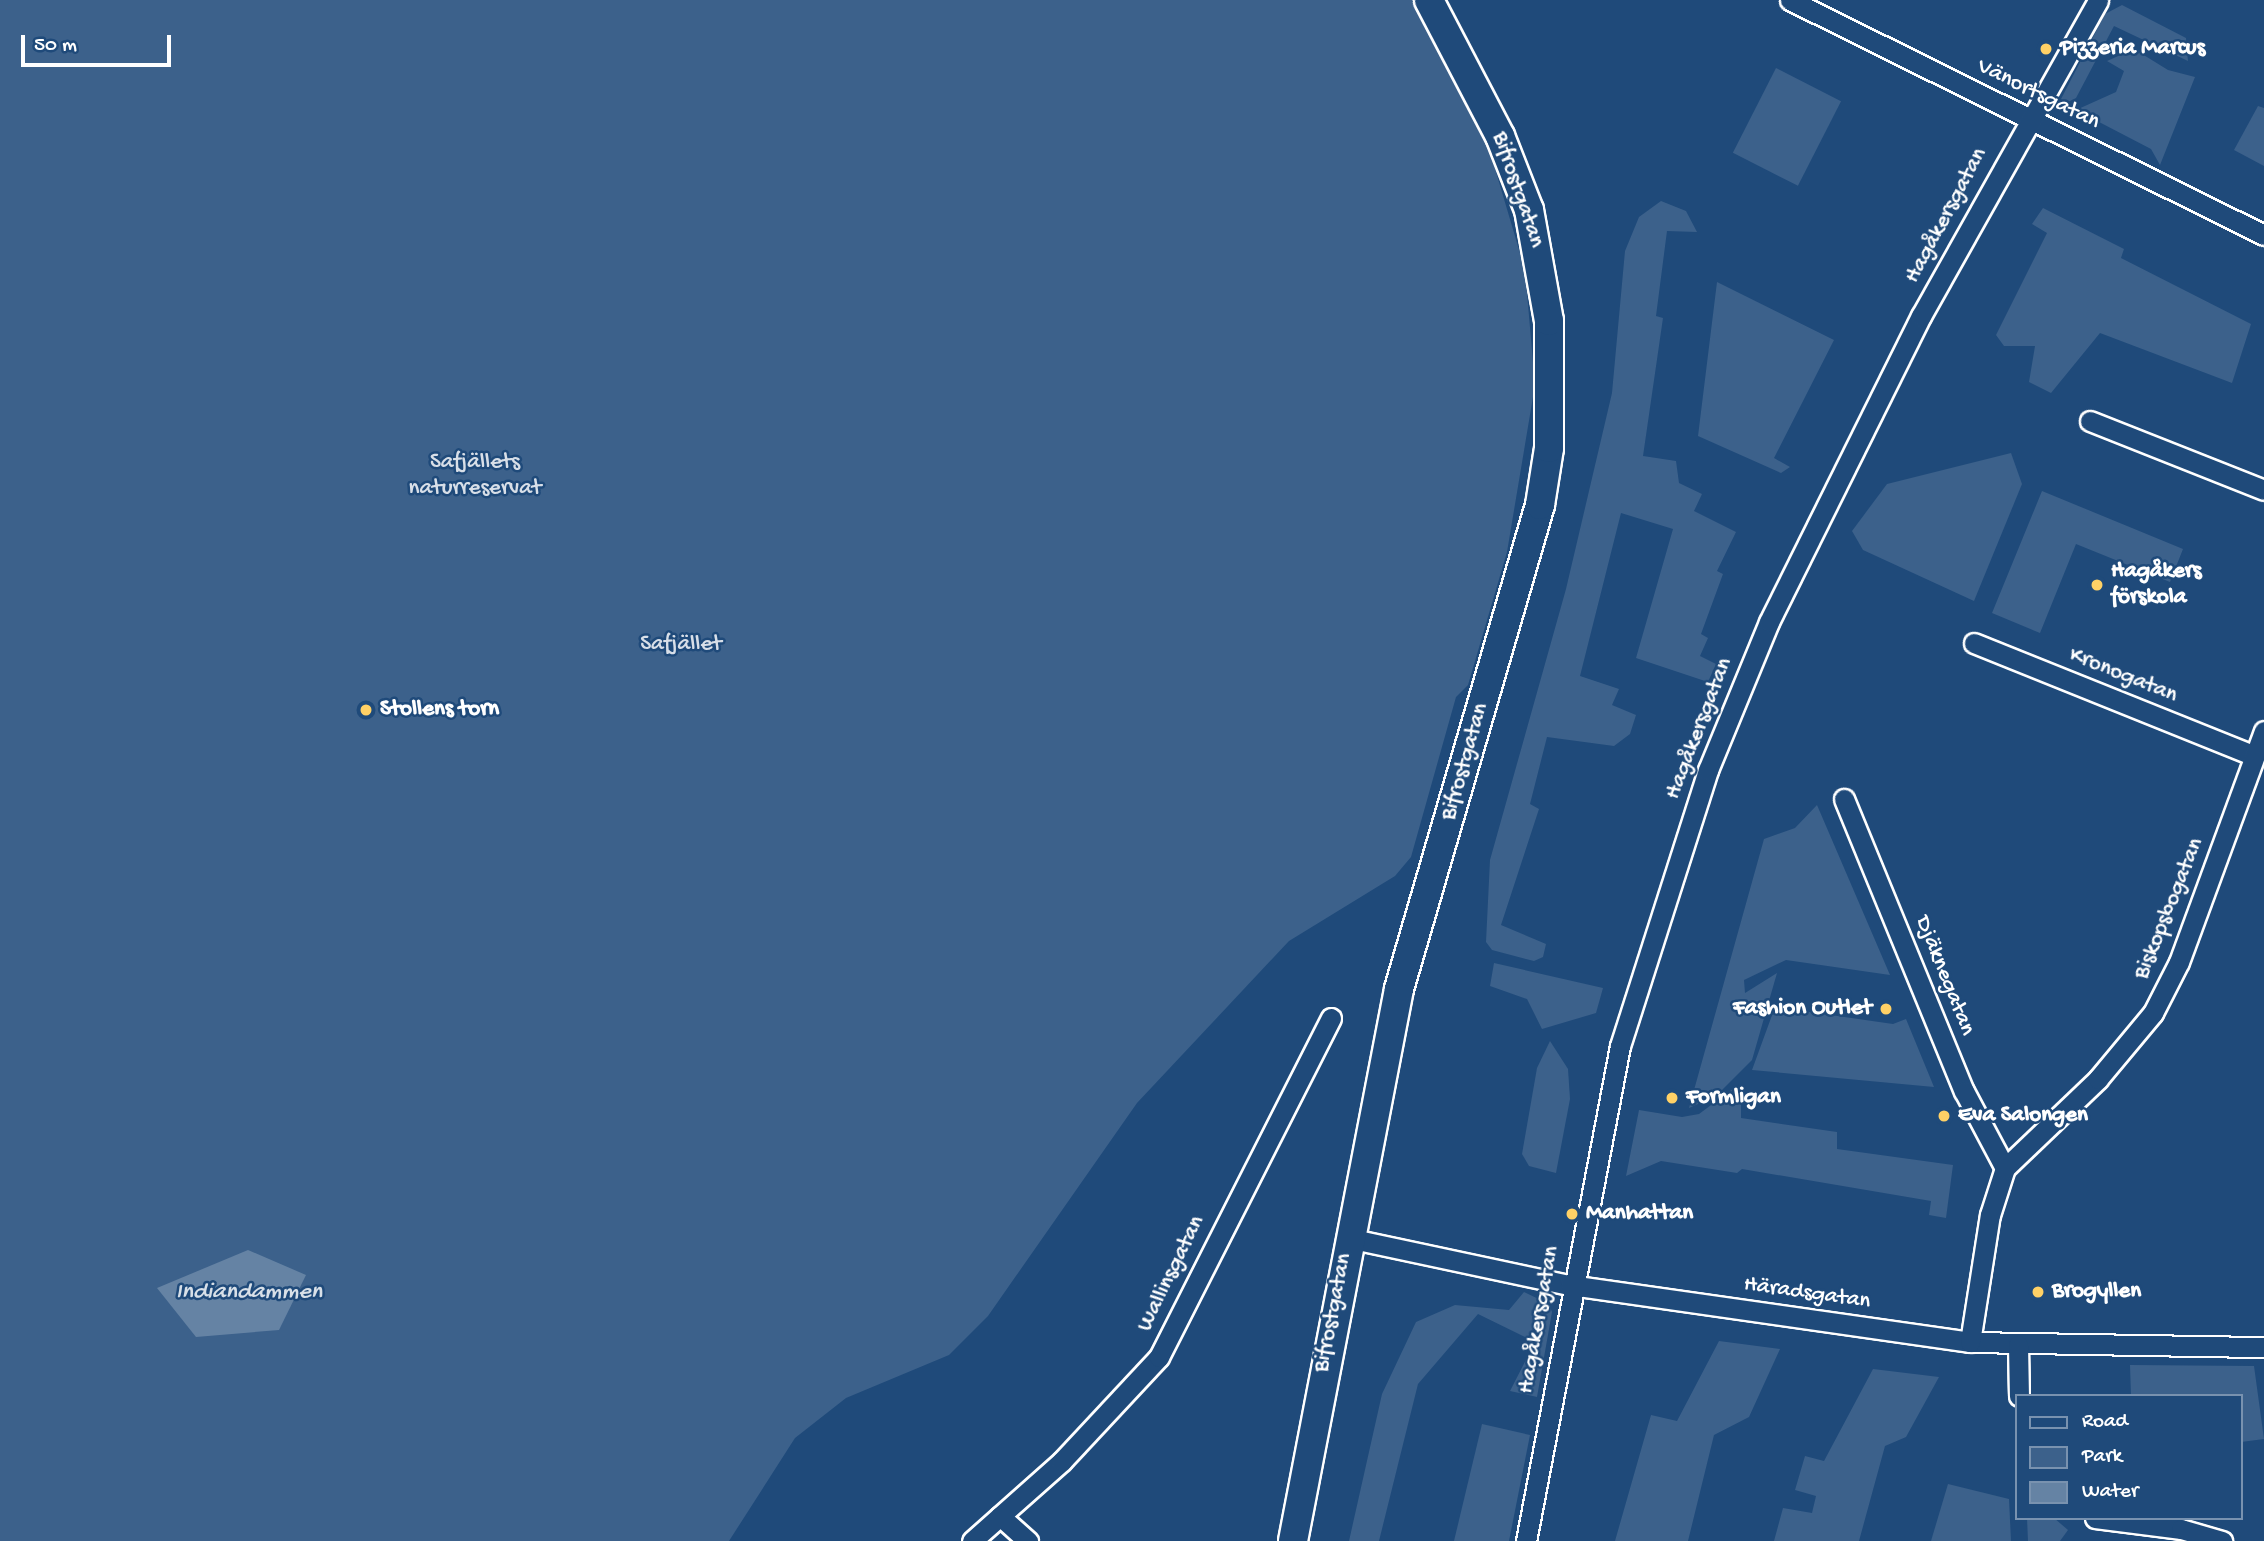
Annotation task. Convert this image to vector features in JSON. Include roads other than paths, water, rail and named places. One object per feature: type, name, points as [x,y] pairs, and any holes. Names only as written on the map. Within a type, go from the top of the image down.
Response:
[{"type":"main road","name":"Bifrostgatan","points":[[1293,1541],[1348,1238],[1399,989],[1540,505],[1549,448],[1551,353],[1532,222],[1500,136],[1429,0]]},
{"type":"street","name":"Vänortsgatan","points":[[1790,0],[2264,235]]},
{"type":"street","name":"Hagåkersgatan","points":[[1526,1541],[1570,1285],[1620,1046],[1708,770],[1793,571],[2029,118],[2098,0]]},
{"type":"street","points":[[2090,421],[2264,490]]},
{"type":"street","name":"Kronogatan","points":[[1974,643],[2253,755]]},
{"type":"street","name":"Biskopsbogatan","points":[[1970,1342],[1990,1214],[2006,1168],[2098,1079],[2153,1013],[2179,962],[2264,731]]},
{"type":"street","name":"Djäknegatan","points":[[1844,799],[1964,1091],[2006,1168]]},
{"type":"street","name":"Wallinsgatan","points":[[972,1541],[1080,1444],[1158,1357],[1331,1017]]},
{"type":"street","name":"Häradsgatan","points":[[1348,1238],[1570,1285],[1970,1342],[2264,1348]]},
{"type":"street","points":[[2018,1345],[2019,1394]]},
{"type":"street","points":[[1000,1516],[1028,1541]]},
{"type":"street","points":[[2112,1520],[2181,1528],[2222,1541]]},
{"type":"water","name":"Indiandammen","points":[[248,1250],[306,1275],[279,1330],[196,1337],[157,1288]]},
{"type":"place","name":"Pizzeria Marcus","points":[[2046,49]]},
{"type":"place","name":"Hagåkers förskola","points":[[2097,585]]},
{"type":"place","name":"Stollens torn","points":[[366,710]]},
{"type":"place","name":"Fashion Outlet","points":[[1886,1009]]},
{"type":"place","name":"Formligan","points":[[1672,1098]]},
{"type":"place","name":"Eva Salongen","points":[[1944,1116]]},
{"type":"place","name":"Manhattan","points":[[1572,1214]]},
{"type":"place","name":"Brogyllen","points":[[2038,1292]]},
{"type":"park label","name":"Safjällets naturreservat","points":[[475,476]]},
{"type":"park label","name":"Safjället","points":[[681,645]]}]
